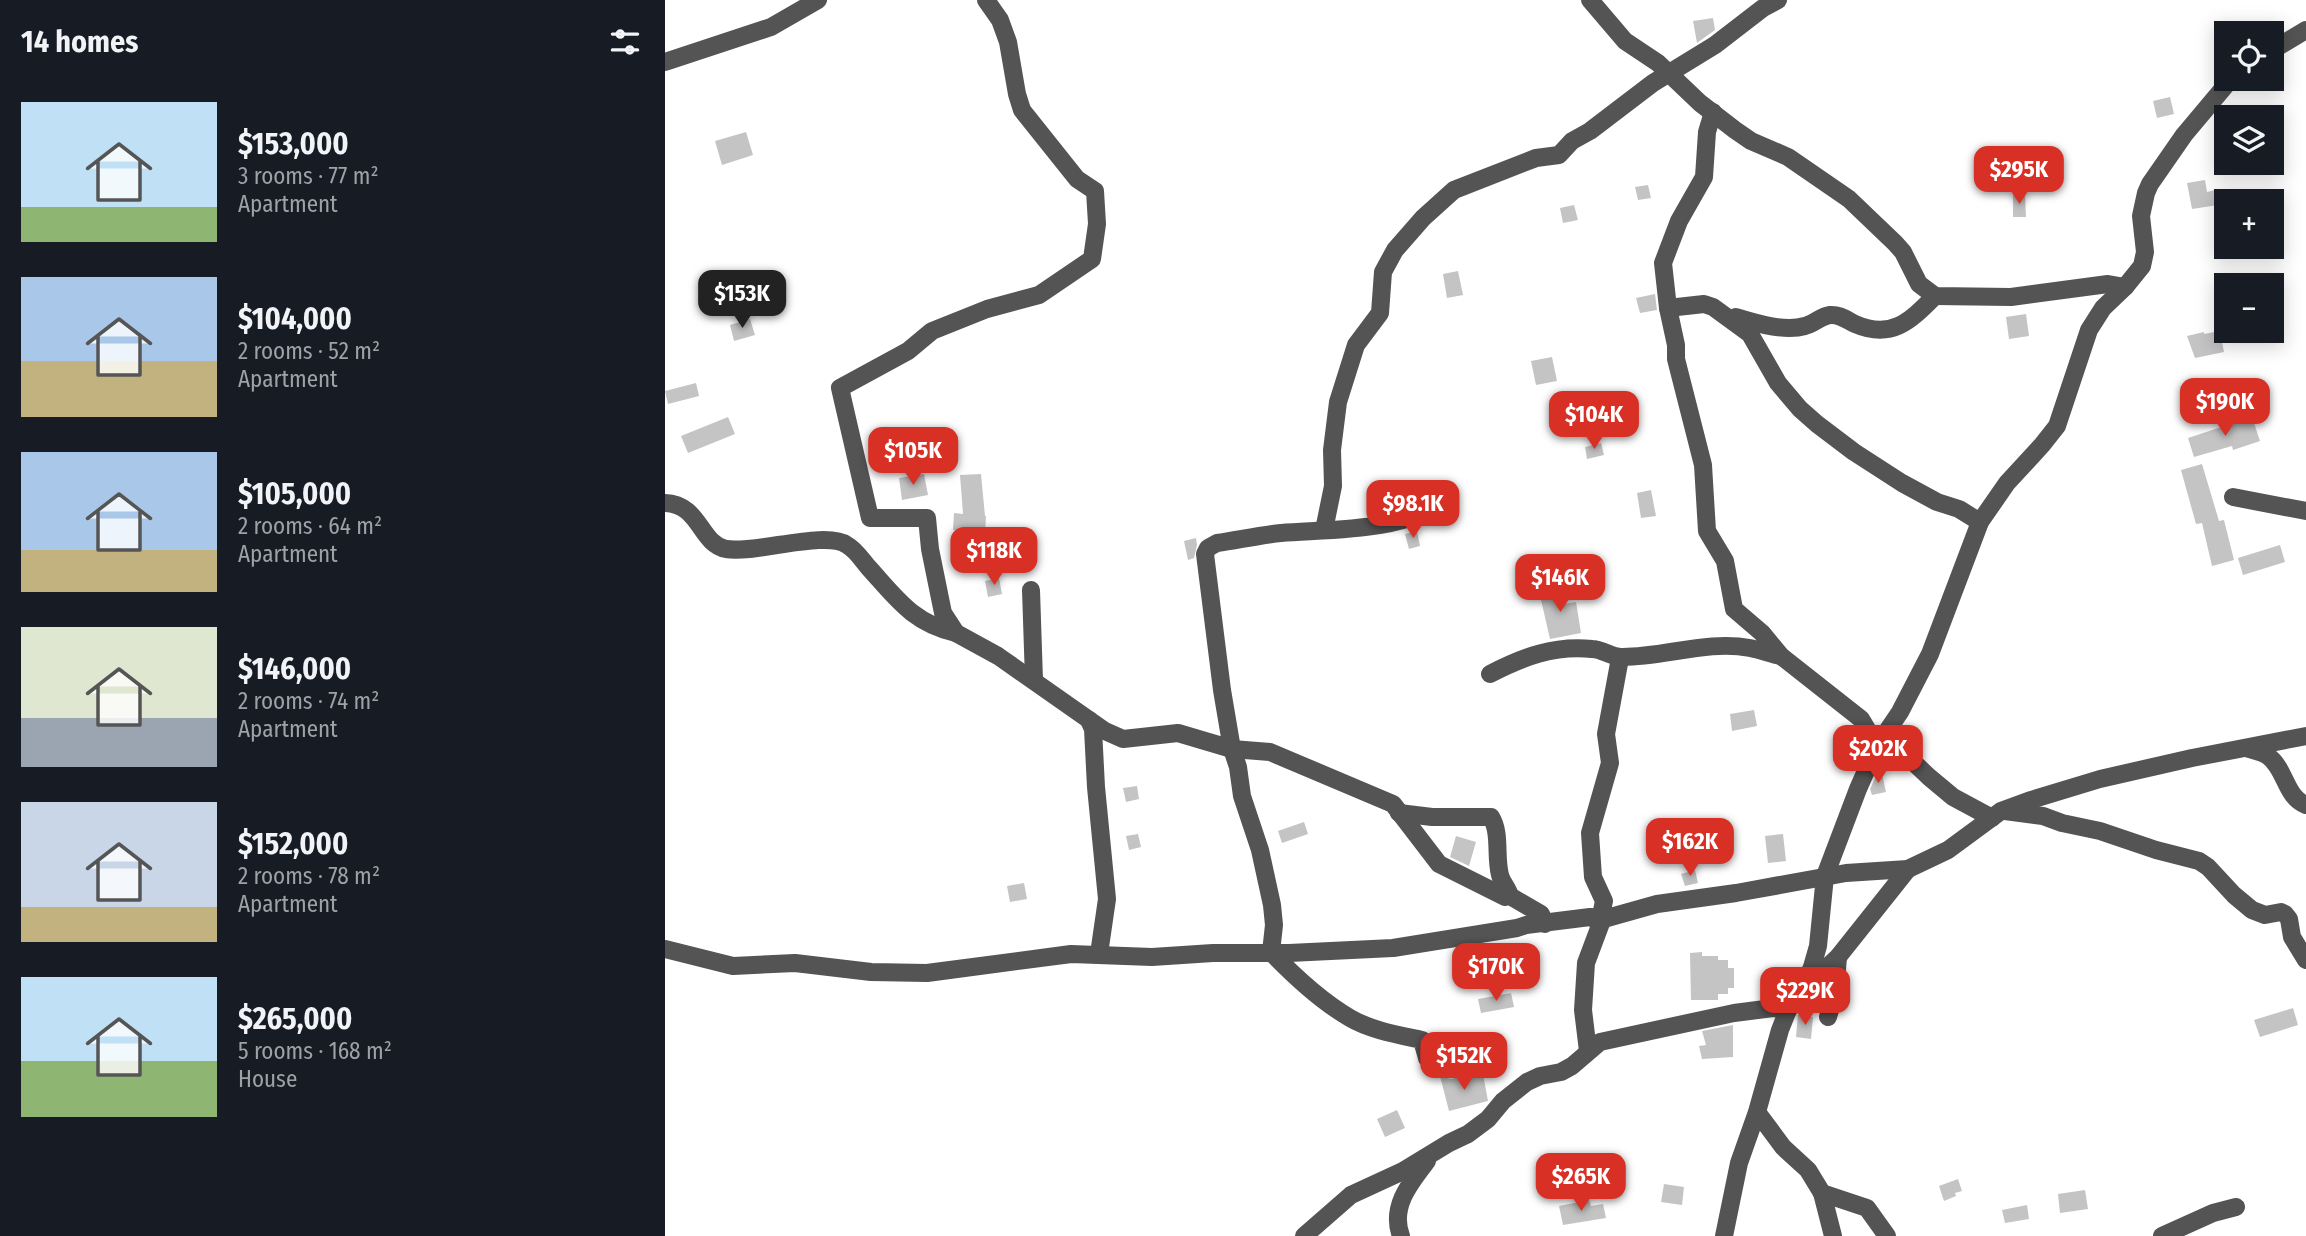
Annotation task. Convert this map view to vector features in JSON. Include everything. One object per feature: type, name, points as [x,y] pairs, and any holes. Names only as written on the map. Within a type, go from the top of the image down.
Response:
[{"type":"street","points":[[665,62],[771,27],[818,0]]},
{"type":"street","points":[[956,633],[943,613],[930,549],[927,518],[870,519],[840,388],[908,351],[932,331],[987,309],[1039,295],[1092,259],[1097,224],[1095,191],[1077,179],[1022,110],[1000,20],[986,0]]},
{"type":"street","points":[[1590,0],[1625,41],[1670,72],[1694,98],[1751,141],[1788,157],[1849,199],[1903,252],[1919,284],[1935,296],[2011,297],[2108,284],[2125,286]]},
{"type":"street","points":[[1324,530],[1333,486],[1332,450],[1338,401],[1356,345],[1380,313],[1383,272],[1389,258],[1423,218],[1454,190],[1536,158],[1559,155],[1572,141],[1778,0]]},
{"type":"street","points":[[2284,45],[2306,30]]},
{"type":"street","points":[[1801,992],[1818,946],[1825,876],[1858,789],[1878,746],[1930,654],[1980,522],[2007,483],[2057,426],[2089,330],[2103,307],[2142,266],[2145,252],[2141,216],[2146,193],[2184,135],[2221,91]]},
{"type":"street","points":[[1713,112],[1707,132],[1704,177],[1679,221],[1663,263],[1676,359],[1703,465],[1707,531],[1725,561],[1734,609],[1762,633],[1781,656],[1861,719],[1878,746]]},
{"type":"street","points":[[1722,313],[1768,326],[1793,328],[1811,325],[1828,315],[1839,315],[1875,331],[1908,323],[1935,296]]},
{"type":"street","points":[[1668,308],[1705,304],[1722,313],[1751,334],[1778,383],[1817,425],[1902,483],[1937,502],[1959,509],[1980,522]]},
{"type":"street","points":[[2233,497],[2306,511]]},
{"type":"street","points":[[1271,952],[1275,925],[1272,905],[1232,749],[1205,554],[1208,548],[1217,543],[1411,519],[1448,500]]},
{"type":"street","points":[[665,503],[686,509],[722,549],[739,550],[823,540],[846,543],[909,612],[932,626],[956,633],[997,656],[1105,732],[1123,739],[1178,733],[1232,749],[1270,752],[1393,804],[1439,864],[1468,881],[1505,897],[1510,896]]},
{"type":"street","points":[[1031,590],[1034,680]]},
{"type":"street","points":[[1490,674],[1543,651],[1595,649],[1620,658],[1726,646],[1749,648],[1781,656]]},
{"type":"street","points":[[1595,918],[1604,901],[1593,877],[1590,833],[1611,763],[1606,734],[1620,658]]},
{"type":"street","points":[[1089,720],[1093,729],[1096,799],[1107,899],[1099,954]]},
{"type":"street","points":[[1890,728],[1901,741],[1909,758],[1953,797],[1997,814],[2043,816],[2199,861],[2252,910],[2265,915],[2281,912],[2285,914],[2292,937],[2306,960]]},
{"type":"street","points":[[665,949],[733,966],[795,963],[871,972],[927,973],[1072,954],[1152,957],[1393,948],[1526,925],[1595,918],[1657,904],[1736,893],[1825,876],[1908,869],[1948,850],[1997,814],[2100,779],[2243,747],[2306,736]]},
{"type":"street","points":[[2243,747],[2267,755],[2281,772],[2292,796],[2306,805]]},
{"type":"street","points":[[1399,814],[1491,817],[1496,824],[1497,859],[1501,880],[1510,896],[1542,914],[1545,923]]},
{"type":"street","points":[[1724,1236],[1739,1163],[1788,1010],[1801,992],[1838,957],[1908,869]]},
{"type":"street","points":[[1588,1051],[1583,1010],[1585,972],[1590,948],[1601,923],[1595,918]]},
{"type":"street","points":[[1271,952],[1291,973],[1352,1020],[1388,1033],[1422,1040],[1427,1058],[1449,1068],[1488,1058]]},
{"type":"street","points":[[1828,1017],[1835,993],[1838,957]]},
{"type":"street","points":[[1304,1236],[1351,1195],[1403,1171],[1468,1134],[1527,1082],[1572,1066],[1600,1042],[1734,1013],[1773,1007],[1788,1010]]},
{"type":"street","points":[[1757,1112],[1783,1147],[1808,1170],[1822,1193],[1833,1236]]},
{"type":"street","points":[[1401,1236],[1397,1215],[1400,1201],[1433,1153]]},
{"type":"street","points":[[1822,1193],[1867,1208],[1887,1236]]},
{"type":"street","points":[[2162,1236],[2213,1213],[2236,1207]]},
{"type":"building","points":[[1713,18],[1715,30],[1697,43],[1693,21]]},
{"type":"building","points":[[2170,97],[2174,114],[2157,118],[2153,101]]},
{"type":"building","points":[[746,132],[753,155],[722,165],[715,141]]},
{"type":"building","points":[[2205,180],[2207,192],[2214,190],[2214,206],[2192,209],[2187,183]]},
{"type":"building","points":[[1648,185],[1651,198],[1638,200],[1635,187]]},
{"type":"building","points":[[2013,194],[2025,194],[2026,217],[2013,217]]},
{"type":"building","points":[[1574,205],[1578,220],[1563,223],[1560,208]]},
{"type":"building","points":[[1458,271],[1463,295],[1447,298],[1443,274]]},
{"type":"building","points":[[1655,294],[1657,310],[1640,313],[1636,298]]},
{"type":"building","points":[[2026,314],[2029,336],[2009,339],[2006,317]]},
{"type":"building","points":[[750,319],[755,335],[734,341],[730,325]]},
{"type":"building","points":[[2214,332],[2214,343],[2222,343],[2224,352],[2195,358],[2187,336]]},
{"type":"building","points":[[1552,357],[1557,381],[1536,385],[1531,361]]},
{"type":"building","points":[[696,383],[699,396],[668,404],[665,391]]},
{"type":"building","points":[[728,417],[735,434],[688,453],[681,436]]},
{"type":"building","points":[[2252,417],[2260,441],[2233,450],[2232,446],[2194,457],[2188,438]]},
{"type":"building","points":[[1601,443],[1604,455],[1587,459],[1585,447]]},
{"type":"building","points":[[2202,464],[2219,521],[2224,520],[2234,560],[2212,566],[2202,523],[2196,524],[2181,470]]},
{"type":"building","points":[[924,474],[928,495],[902,500],[899,478]]},
{"type":"building","points":[[981,474],[986,516],[985,533],[953,530],[954,513],[963,514],[960,475]]},
{"type":"building","points":[[1651,490],[1656,516],[1641,518],[1637,493]]},
{"type":"building","points":[[1417,531],[1420,546],[1409,549],[1405,534]]},
{"type":"building","points":[[1196,538],[1194,558],[1188,560],[1184,541]]},
{"type":"building","points":[[1030,541],[1033,562],[1010,565],[1007,544]]},
{"type":"building","points":[[2280,545],[2285,562],[2243,575],[2238,558]]},
{"type":"building","points":[[999,578],[1002,594],[988,597],[985,581]]},
{"type":"building","points":[[1560,587],[1564,604],[1576,602],[1581,633],[1550,639],[1539,591]]},
{"type":"building","points":[[1754,710],[1757,726],[1732,731],[1730,714]]},
{"type":"building","points":[[1879,770],[1886,792],[1872,795],[1870,789]]},
{"type":"building","points":[[1137,786],[1139,799],[1126,802],[1123,788]]},
{"type":"building","points":[[1304,822],[1308,834],[1282,843],[1278,831]]},
{"type":"building","points":[[1138,834],[1141,847],[1129,850],[1126,836]]},
{"type":"building","points":[[1783,834],[1786,861],[1768,863],[1765,836]]},
{"type":"building","points":[[1456,836],[1476,842],[1469,866],[1450,857]]},
{"type":"building","points":[[1695,870],[1698,883],[1685,886],[1681,874]]},
{"type":"building","points":[[1024,883],[1027,899],[1010,902],[1007,886]]},
{"type":"building","points":[[1702,952],[1702,956],[1718,956],[1718,960],[1728,960],[1728,968],[1734,968],[1734,988],[1728,988],[1728,994],[1718,994],[1718,1000],[1691,1000],[1690,953]]},
{"type":"building","points":[[1511,993],[1514,1007],[1481,1013],[1478,999]]},
{"type":"building","points":[[2293,1008],[2298,1025],[2260,1037],[2254,1020]]},
{"type":"building","points":[[1798,1015],[1813,1017],[1811,1039],[1796,1037]]},
{"type":"building","points":[[1733,1025],[1733,1057],[1702,1059],[1699,1046],[1706,1045],[1702,1031]]},
{"type":"building","points":[[1483,1074],[1488,1101],[1449,1111],[1440,1076],[1451,1079],[1464,1076],[1464,1079]]},
{"type":"building","points":[[1397,1110],[1405,1128],[1385,1137],[1377,1119]]},
{"type":"building","points":[[1958,1179],[1962,1191],[1944,1201],[1939,1186]]},
{"type":"building","points":[[1664,1184],[1684,1187],[1682,1205],[1661,1202]]},
{"type":"building","points":[[2085,1190],[2088,1209],[2060,1213],[2058,1194]]},
{"type":"building","points":[[1589,1200],[1591,1206],[1603,1204],[1606,1218],[1563,1225],[1559,1206]]},
{"type":"building","points":[[2027,1205],[2029,1219],[2005,1223],[2002,1210]]}]
